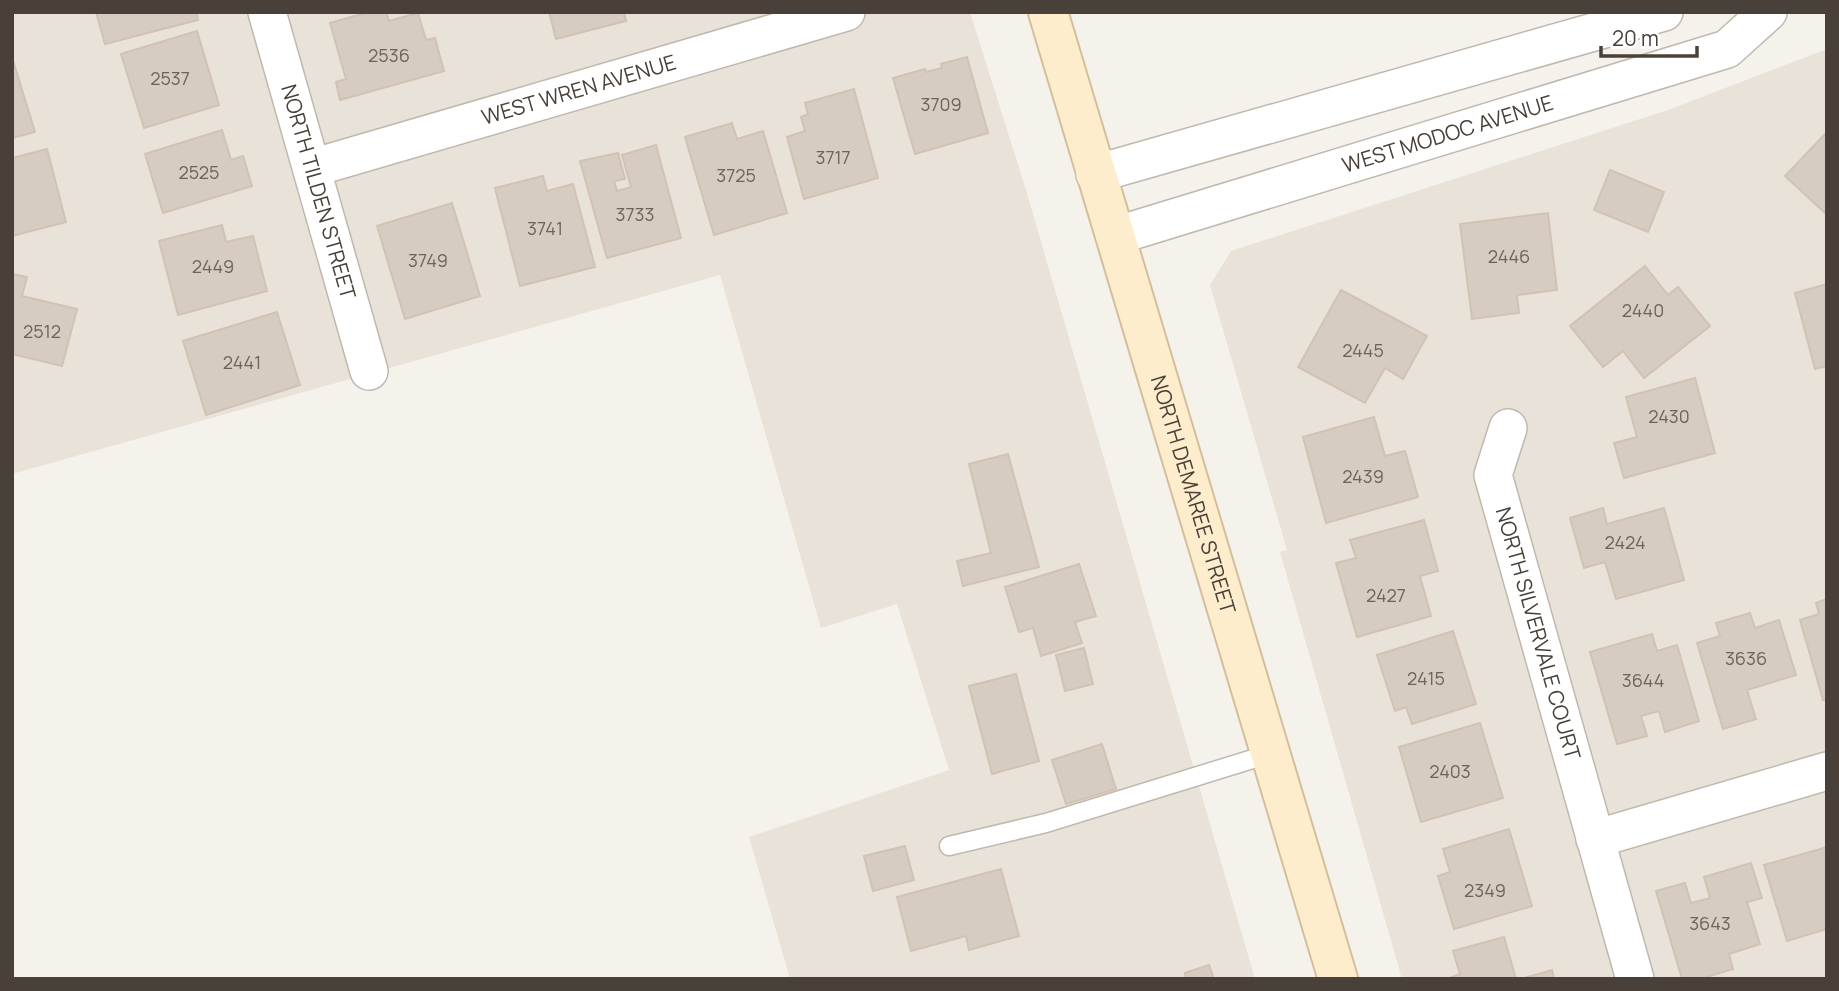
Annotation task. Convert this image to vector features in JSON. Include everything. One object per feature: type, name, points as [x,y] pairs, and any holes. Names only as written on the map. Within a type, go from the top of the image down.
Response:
[{"type":"main road","name":"NORTH DEMAREE STREET","points":[[1048,12],[1338,979]]},
{"type":"street","name":"NORTH TILDEN STREET","points":[[267,12],[369,371]]},
{"type":"street","name":"WEST WREN AVENUE","points":[[312,168],[734,28],[846,12]]},
{"type":"street","points":[[1095,174],[1664,12]]},
{"type":"street","name":"WEST MODOC AVENUE","points":[[1115,236],[1727,49],[1768,12]]},
{"type":"street","name":"NORTH SILVERVALE COURT","points":[[1508,428],[1493,475],[1635,979]]},
{"type":"street","points":[[1595,839],[1827,771]]},
{"type":"lane","points":[[949,846],[1046,823],[1269,754]]},
{"type":"shaded area","points":[[12,12],[970,12],[1026,190],[1255,979],[790,979],[749,837],[949,770],[897,604],[821,628],[720,275],[12,474]]},
{"type":"shaded area","points":[[1827,49],[1827,979],[1402,979],[1280,552],[1287,550],[1210,285],[1231,251],[1668,110]]},
{"type":"building","points":[[96,12],[196,12],[198,20],[105,44]]},
{"type":"building","points":[[369,12],[386,12],[389,21],[418,13],[426,40],[435,38],[444,71],[340,100],[336,82],[346,79],[330,23]]},
{"type":"building","points":[[549,12],[624,12],[626,21],[556,39]]},
{"type":"building","points":[[197,31],[219,105],[144,128],[121,54]]},
{"type":"building","points":[[12,57],[35,132],[12,138]]},
{"type":"building","points":[[967,57],[988,133],[915,154],[893,78],[925,69],[926,72],[942,68],[941,64]]},
{"type":"building","points":[[854,89],[878,178],[804,199],[787,137],[805,131],[801,117],[808,114],[805,103]]},
{"type":"building","points":[[732,123],[737,139],[763,131],[787,213],[714,235],[685,137]]},
{"type":"building","points":[[222,130],[231,160],[243,156],[252,186],[163,213],[145,154]]},
{"type":"building","points":[[1827,132],[1827,215],[1785,176]]},
{"type":"building","points":[[656,145],[681,238],[607,258],[580,161],[618,153],[625,179],[614,181],[617,191],[631,187],[622,155]]},
{"type":"building","points":[[47,149],[66,222],[12,236],[12,158]]},
{"type":"building","points":[[1610,170],[1664,192],[1648,232],[1594,210]]},
{"type":"building","points":[[543,176],[547,191],[573,184],[595,267],[520,286],[495,188]]},
{"type":"building","points":[[452,203],[480,296],[405,319],[377,226]]},
{"type":"building","points":[[1548,213],[1557,290],[1517,295],[1519,313],[1472,319],[1460,224]]},
{"type":"building","points":[[222,225],[226,242],[253,236],[267,291],[178,315],[159,241]]},
{"type":"building","points":[[1645,266],[1668,295],[1678,287],[1710,326],[1644,378],[1623,351],[1603,367],[1570,326]]},
{"type":"building","points":[[12,274],[27,277],[22,296],[77,309],[62,366],[12,354]]},
{"type":"building","points":[[1827,284],[1827,366],[1815,369],[1795,293]]},
{"type":"building","points":[[1341,290],[1427,336],[1403,379],[1385,368],[1365,403],[1298,367]]},
{"type":"building","points":[[277,312],[300,385],[206,415],[183,341]]},
{"type":"building","points":[[1695,378],[1715,453],[1624,478],[1614,443],[1637,437],[1626,397]]},
{"type":"building","points":[[1374,417],[1385,456],[1405,451],[1418,497],[1326,523],[1303,437]]},
{"type":"building","points":[[1008,454],[1039,567],[963,586],[957,561],[991,553],[969,464]]},
{"type":"building","points":[[1603,508],[1607,524],[1664,508],[1684,580],[1616,599],[1605,562],[1584,568],[1570,518]]},
{"type":"building","points":[[1424,520],[1438,571],[1420,576],[1431,616],[1357,637],[1336,563],[1356,558],[1350,540]]},
{"type":"building","points":[[1079,564],[1096,616],[1075,622],[1082,643],[1041,656],[1033,628],[1019,632],[1005,587]]},
{"type":"building","points":[[1827,599],[1827,699],[1823,700],[1800,620],[1819,614],[1816,603]]},
{"type":"building","points":[[1750,613],[1755,628],[1779,620],[1796,675],[1747,690],[1756,719],[1723,729],[1697,643],[1720,636],[1716,623]]},
{"type":"building","points":[[1453,631],[1476,704],[1412,724],[1406,707],[1395,711],[1377,655]]},
{"type":"building","points":[[1652,634],[1657,651],[1677,645],[1699,721],[1665,732],[1659,711],[1641,716],[1647,736],[1617,744],[1590,652]]},
{"type":"building","points":[[1084,648],[1093,684],[1065,691],[1056,655]]},
{"type":"building","points":[[1016,674],[1039,761],[992,774],[969,686]]},
{"type":"building","points":[[1480,723],[1503,798],[1421,822],[1399,747]]},
{"type":"building","points":[[1102,744],[1116,789],[1066,804],[1052,760]]},
{"type":"building","points":[[1509,829],[1532,906],[1454,929],[1438,876],[1450,872],[1443,849]]},
{"type":"building","points":[[905,846],[914,880],[873,891],[864,856]]},
{"type":"building","points":[[1827,847],[1827,929],[1787,941],[1764,865]]},
{"type":"building","points":[[1751,863],[1762,898],[1747,902],[1760,944],[1729,954],[1733,969],[1700,979],[1682,979],[1656,891],[1685,883],[1691,903],[1710,898],[1704,877]]},
{"type":"building","points":[[1001,869],[1019,936],[969,950],[966,936],[911,951],[897,897]]},
{"type":"building","points":[[1504,937],[1516,979],[1447,979],[1460,974],[1453,951]]},
{"type":"building","points":[[1209,965],[1214,979],[1186,979],[1185,973]]},
{"type":"building","points":[[1552,970],[1554,979],[1521,979]]}]
